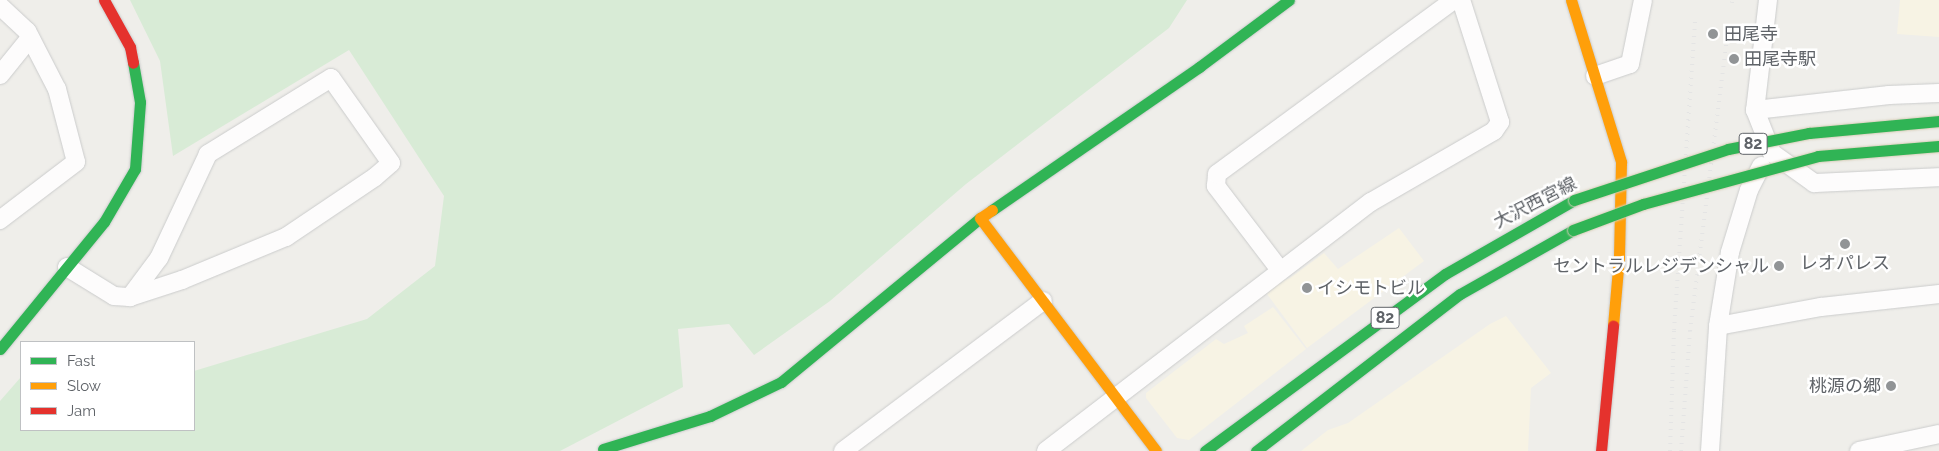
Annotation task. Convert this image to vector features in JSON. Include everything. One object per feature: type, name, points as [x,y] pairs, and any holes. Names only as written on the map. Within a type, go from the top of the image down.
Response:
[{"type":"street","points":[[0,349],[104,222],[135,169],[140,102],[130,47],[104,0]]},
{"type":"street","points":[[601,450],[710,416],[781,382],[866,316],[980,218],[1199,67],[1289,0]]},
{"type":"street","points":[[1280,270],[1216,186],[1217,174],[1454,0]]},
{"type":"street","points":[[1046,451],[1371,202],[1494,131],[1500,122],[1461,0]]},
{"type":"street","points":[[1571,0],[1621,162],[1622,198],[1601,451]]},
{"type":"street","points":[[1595,76],[1630,64],[1643,0]]},
{"type":"street","points":[[1768,0],[1755,110],[1772,153],[1814,183],[1939,177]]},
{"type":"street","points":[[0,6],[30,38],[57,89],[76,162],[0,220]]},
{"type":"street","points":[[0,75],[30,38]]},
{"type":"street","points":[[67,267],[114,296],[130,297],[182,280],[286,237],[391,163],[331,78],[208,154],[160,258],[130,297]]},
{"type":"street","points":[[1755,110],[1888,95],[1939,94]]},
{"type":"street","name":"大沢西宮線","points":[[1205,451],[1445,274],[1574,200],[1728,149],[1809,133],[1939,122]]},
{"type":"street","name":"82","points":[[1256,451],[1460,294],[1573,230],[1758,170],[1818,156],[1939,146]]},
{"type":"street","points":[[1710,451],[1718,326],[1730,252],[1756,173],[1772,153]]},
{"type":"street","points":[[980,218],[1118,397],[1156,451]]},
{"type":"street","points":[[1718,326],[1821,307],[1939,294]]},
{"type":"street","points":[[843,451],[1043,301]]},
{"type":"street","points":[[1859,451],[1939,434]]},
{"type":"shaded area","points":[[1900,0],[1939,0],[1939,37],[1897,34]]},
{"type":"shaded area","points":[[1399,228],[1424,261],[1307,348],[1267,294],[1275,284],[1290,278],[1324,253],[1338,269]]},
{"type":"shaded area","points":[[1273,307],[1306,349],[1189,440],[1177,438],[1146,398],[1146,393],[1216,339],[1224,344],[1248,333],[1244,326]]},
{"type":"shaded area","points":[[1506,316],[1551,373],[1531,388],[1528,451],[1301,451],[1328,430],[1348,423],[1490,324]]},
{"type":"green space","points":[[130,0],[1187,0],[1169,28],[966,184],[830,301],[754,355],[729,324],[678,329],[683,387],[560,451],[0,451],[0,401],[20,378],[20,431],[195,431],[195,371],[367,319],[435,266],[444,196],[349,50],[173,156],[160,61]]},
{"type":"railway","points":[[1670,451],[1674,330],[1695,19]]},
{"type":"railway","points":[[1681,451],[1690,331],[1729,23]]},
{"type":"traffic: fast","points":[[992,210],[1199,67],[1289,0]]},
{"type":"traffic: fast","points":[[0,349],[104,222],[135,169],[140,102],[133,63]]},
{"type":"traffic: fast","points":[[1574,200],[1728,149],[1809,133],[1939,121]]},
{"type":"traffic: fast","points":[[1573,230],[1643,204],[1818,156],[1939,146]]},
{"type":"traffic: fast","points":[[1205,451],[1445,274],[1574,200]]},
{"type":"traffic: fast","points":[[603,449],[710,416],[781,382],[980,218]]},
{"type":"traffic: fast","points":[[1256,451],[1460,294],[1573,230]]},
{"type":"traffic: slow","points":[[1571,0],[1621,162],[1619,257],[1613,326]]},
{"type":"traffic: slow","points":[[992,210],[980,218],[1156,451]]},
{"type":"traffic: jam","points":[[104,0],[130,47],[133,63]]},
{"type":"traffic: jam","points":[[1601,451],[1613,326]]},
{"type":"place","name":"田尾寺","points":[[1713,34]]},
{"type":"place","name":"田尾寺駅","points":[[1734,59]]},
{"type":"place","name":"レオパレス","points":[[1845,244]]},
{"type":"place","name":"セントラルレジデンシャル","points":[[1779,266]]},
{"type":"place","name":"イシモトビル","points":[[1307,288]]},
{"type":"place","name":"桃源の郷","points":[[1891,386]]}]
